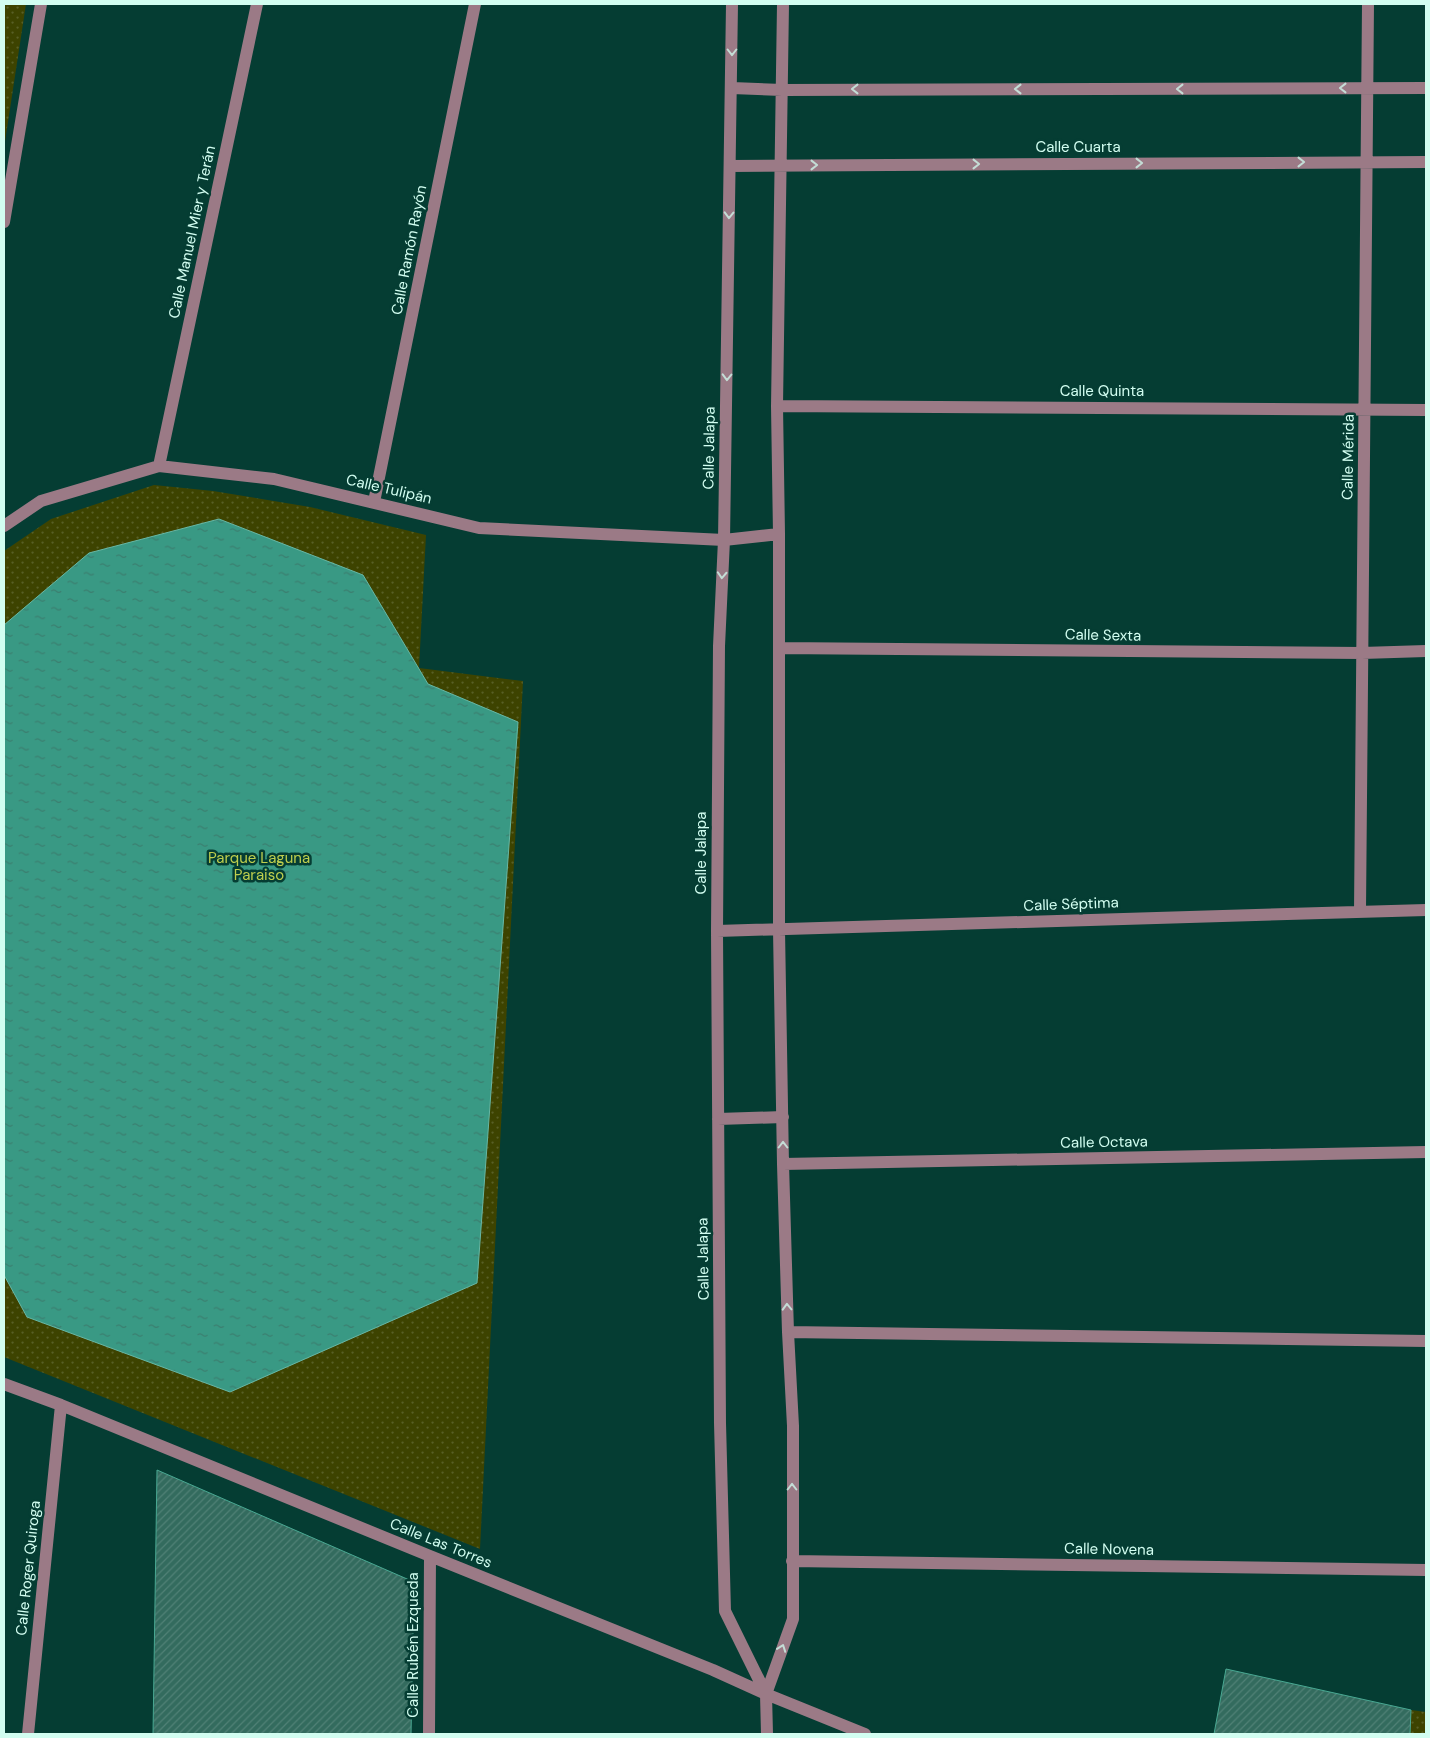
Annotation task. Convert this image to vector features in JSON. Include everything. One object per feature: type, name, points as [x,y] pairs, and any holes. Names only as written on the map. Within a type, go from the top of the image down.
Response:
[{"type":"street","points":[[4,222],[41,4]]},
{"type":"street","name":"Calle Manuel Mier y Terán","points":[[160,466],[257,4]]},
{"type":"street","name":"Calle Ramón Rayón","points":[[374,502],[475,4]]},
{"type":"street","name":"Calle Jalapa","points":[[732,4],[724,540],[719,646],[717,931],[720,1423],[725,1611],[766,1694]]},
{"type":"street","name":"Calle Jalapa","points":[[767,1734],[766,1694],[793,1619],[793,1426],[783,1164],[779,930],[779,534],[777,406],[783,4]]},
{"type":"street","name":"Calle Mérida","points":[[1360,911],[1368,4]]},
{"type":"street","points":[[732,88],[782,90],[1426,88]]},
{"type":"street","name":"Calle Cuarta","points":[[730,166],[1426,162]]},
{"type":"street","name":"Calle Quinta","points":[[777,406],[1365,408],[1426,410]]},
{"type":"street","name":"Calle Tulipán","points":[[4,526],[41,501],[160,466],[274,479],[479,528],[724,540],[779,534]]},
{"type":"street","name":"Calle Sexta","points":[[779,648],[1362,654],[1426,651]]},
{"type":"street","name":"Calle Séptima","points":[[717,931],[1426,910]]},
{"type":"street","points":[[718,1119],[783,1117]]},
{"type":"street","name":"Calle Octava","points":[[783,1164],[1426,1152]]},
{"type":"street","points":[[788,1332],[1426,1341]]},
{"type":"street","name":"Calle Las Torres","points":[[4,1384],[61,1405],[713,1670],[864,1734]]},
{"type":"street","name":"Calle Roger Quiroga","points":[[28,1734],[61,1405]]},
{"type":"street","name":"Calle Rubén Ezqueda","points":[[429,1734],[430,1556]]},
{"type":"street","name":"Calle Novena","points":[[792,1561],[1426,1570]]},
{"type":"green space","points":[[4,4],[26,4],[4,148]]},
{"type":"green space","name":"Parque Laguna Paraiso","points":[[154,485],[213,491],[310,507],[426,535],[419,668],[523,681],[480,1549],[4,1357],[4,551],[51,519]]},
{"type":"green space","points":[[1411,1710],[1426,1712],[1426,1734],[1410,1734]]},
{"type":"water","name":"Parque Laguna Paraiso","points":[[219,519],[363,575],[428,684],[518,722],[477,1283],[230,1392],[27,1317],[4,1275],[4,625],[89,553]]},
{"type":"building","points":[[157,1470],[414,1582],[411,1734],[153,1734]]},
{"type":"building","points":[[1226,1669],[1411,1710],[1410,1734],[1214,1734]]}]
